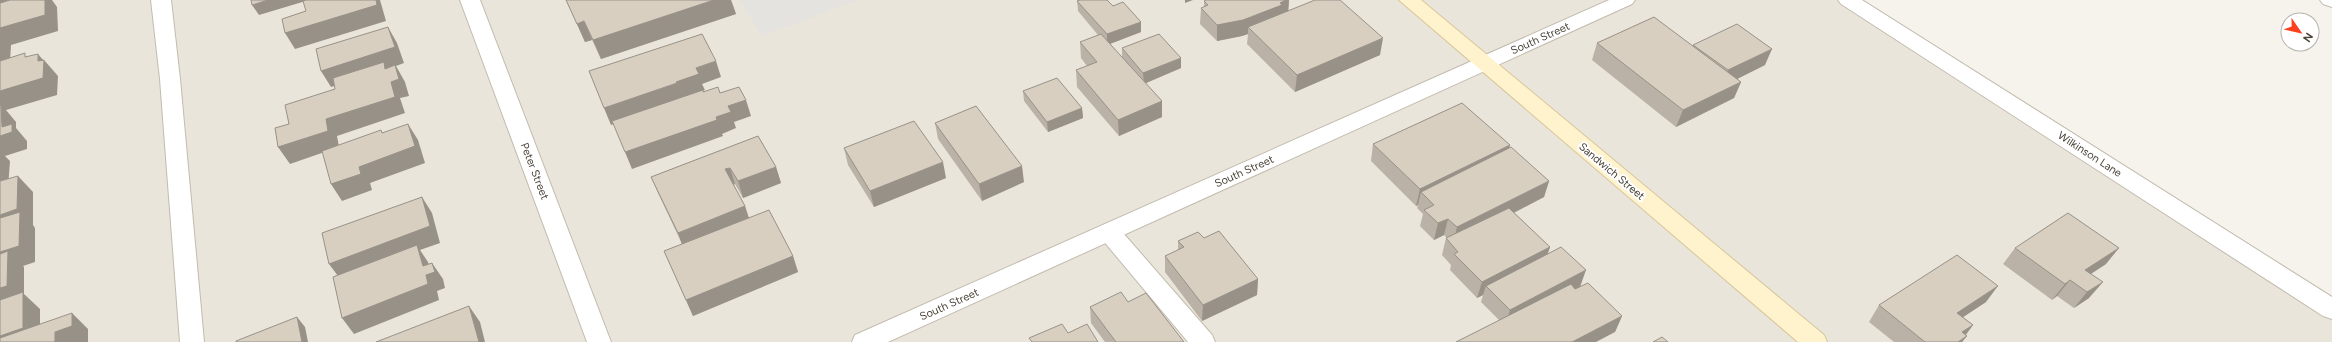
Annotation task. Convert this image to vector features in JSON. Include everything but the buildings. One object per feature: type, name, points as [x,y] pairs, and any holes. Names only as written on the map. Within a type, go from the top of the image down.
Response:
[{"type":"main road","name":"Sandwich Street","points":[[1409,0],[1815,342]]},
{"type":"street","points":[[161,0],[170,79],[192,342]]},
{"type":"street","name":"Peter Street","points":[[470,0],[599,342]]},
{"type":"street","name":"South Street","points":[[864,342],[1625,0]]},
{"type":"street","name":"Wilkinson Lane","points":[[1848,0],[2332,309]]},
{"type":"street","points":[[1109,232],[1203,342]]},
{"type":"shaded area","points":[[0,0],[1844,0],[2332,309],[2332,342],[0,342]]},
{"type":"shaded area","points":[[740,0],[859,0],[761,36]]}]
